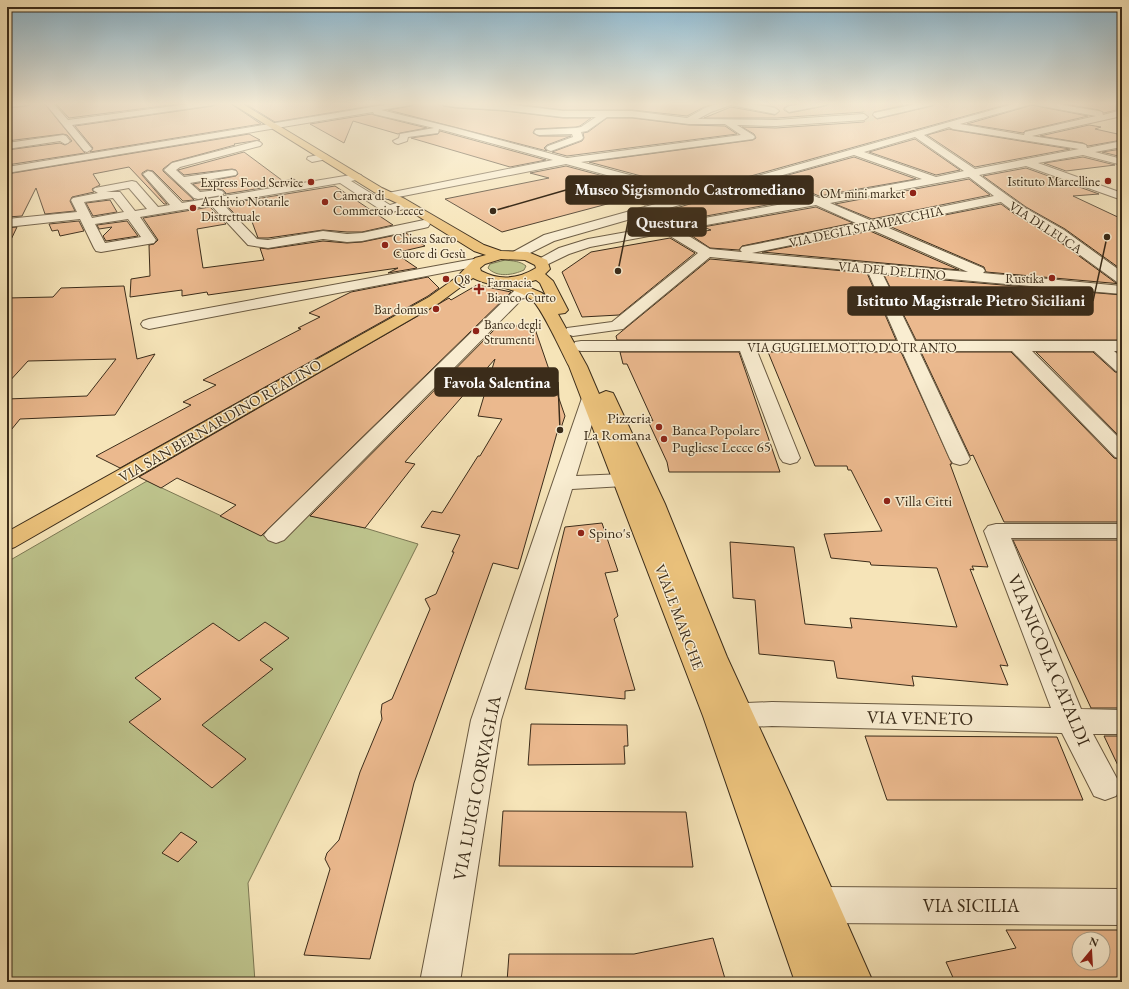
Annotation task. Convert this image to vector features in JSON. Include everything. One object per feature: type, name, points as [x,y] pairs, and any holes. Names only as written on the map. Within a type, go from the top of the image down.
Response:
[{"type":"main road","points":[[310,149],[479,248],[500,255],[518,255],[532,258],[540,269],[516,281],[503,282],[487,280],[477,276],[473,267],[446,239],[393,202],[388,196]]},
{"type":"main road","name":"VIA SAN BERNARDINO REALINO","points":[[434,300],[462,280],[473,267],[484,258],[500,255]]},
{"type":"main road","name":"VIALE MARCHE","points":[[540,269],[581,346],[654,504],[713,657],[728,716],[815,982]]},
{"type":"main road","name":"VIA SAN BERNARDINO REALINO","points":[[7,542],[434,300],[473,283],[487,280]]},
{"type":"main road","name":"VIALE MARCHE","points":[[503,282],[537,296],[550,314],[569,348],[624,480],[728,716],[773,792],[854,982]]},
{"type":"street","points":[[7,162],[87,149]]},
{"type":"street","points":[[7,170],[123,149]]},
{"type":"street","points":[[198,196],[169,170],[183,163],[237,149]]},
{"type":"street","points":[[522,149],[721,202]]},
{"type":"street","points":[[537,153],[548,149]]},
{"type":"street","points":[[613,154],[618,149]]},
{"type":"street","points":[[388,196],[566,161],[654,149]]},
{"type":"street","points":[[518,255],[549,238],[700,197],[865,149]]},
{"type":"street","name":"VIA DI LEUCA","points":[[938,149],[972,173],[1003,198],[1059,233],[1122,279]]},
{"type":"street","points":[[1093,149],[1122,153]]},
{"type":"street","points":[[540,269],[553,255],[574,247],[668,228],[818,202],[1101,149]]},
{"type":"street","points":[[855,152],[936,180]]},
{"type":"street","points":[[1084,152],[1122,162]]},
{"type":"street","points":[[204,161],[244,154]]},
{"type":"street","points":[[312,159],[323,157]]},
{"type":"street","points":[[1043,160],[1078,170]]},
{"type":"street","points":[[1026,163],[1122,196]]},
{"type":"street","points":[[182,181],[232,173]]},
{"type":"street","points":[[148,174],[176,203],[214,201],[357,177]]},
{"type":"street","points":[[763,178],[997,279]]},
{"type":"street","points":[[342,180],[388,209],[400,206]]},
{"type":"street","points":[[99,190],[132,184],[155,211]]},
{"type":"street","points":[[7,223],[86,218],[155,211],[198,196],[255,186],[262,193]]},
{"type":"street","points":[[116,194],[132,214],[148,240],[101,248],[86,218],[77,200],[116,194]]},
{"type":"street","name":"VIA DEGLI STAMPACCHIA","points":[[730,256],[735,252],[1003,198]]},
{"type":"street","points":[[214,201],[253,242],[268,244],[323,235],[347,238],[362,237],[424,224]]},
{"type":"street","points":[[733,206],[757,212]]},
{"type":"street","name":"VIA DEL DELFINO","points":[[668,228],[707,253],[1122,290]]},
{"type":"street","points":[[572,331],[617,326],[707,253]]},
{"type":"street","points":[[149,324],[473,267]]},
{"type":"street","points":[[873,268],[960,459]]},
{"type":"street","points":[[276,535],[520,292],[525,290]]},
{"type":"street","name":"VIA GUGLIELMOTTO D'OTRANTO","points":[[581,346],[1122,346]]},
{"type":"street","points":[[1017,346],[1122,453]]},
{"type":"street","points":[[1098,346],[1122,367]]},
{"type":"street","points":[[747,347],[790,458]]},
{"type":"street","name":"VIA LUIGI CORVAGLIA","points":[[440,982],[486,720],[591,398]]},
{"type":"street","points":[[563,483],[624,480]]},
{"type":"street","name":"VIA NICOLA CATALDI","points":[[1105,786],[1071,722],[996,531],[1122,531]]},
{"type":"street","name":"VIA VENETO","points":[[728,716],[772,714],[1122,722]]},
{"type":"street","name":"VIA SICILIA","points":[[821,905],[1122,906]]},
{"type":"green space","points":[[505,260],[519,262],[526,266],[524,270],[505,275],[496,273],[488,268],[490,264]]},
{"type":"green space","points":[[147,481],[279,543],[307,515],[365,528],[418,544],[248,883],[255,982],[7,982],[7,562]]},
{"type":"building","points":[[82,149],[85,153],[7,165],[7,150]]},
{"type":"building","points":[[92,149],[107,149],[90,152]]},
{"type":"building","points":[[157,149],[220,149],[172,162],[163,169],[163,171],[194,200],[183,201],[153,171],[147,170],[142,173],[142,175],[167,204],[164,204],[129,167],[93,174],[100,185],[92,189],[94,192],[72,197],[70,201],[75,211],[45,214],[36,188],[22,216],[7,217],[7,174]]},
{"type":"building","points":[[449,149],[506,149],[546,160],[510,167]]},
{"type":"building","points":[[560,149],[620,149],[567,156],[552,152]]},
{"type":"building","points":[[685,149],[847,149],[697,191],[589,162]]},
{"type":"building","points":[[879,149],[930,149],[960,170],[936,175],[869,152]]},
{"type":"building","points":[[948,149],[1069,149],[975,167]]},
{"type":"building","points":[[1122,149],[1122,157],[1102,152]]},
{"type":"building","points":[[244,152],[283,181],[294,179],[298,182],[225,194],[226,193],[223,190],[218,189],[200,190],[193,184],[236,176],[238,174],[236,170],[232,169],[184,175],[178,170]]},
{"type":"building","points":[[854,157],[916,179],[819,196],[777,178]]},
{"type":"building","points":[[1083,157],[1115,165],[1066,171],[1044,163]]},
{"type":"building","points":[[566,166],[678,196],[645,205],[626,199],[502,232],[445,199],[549,178],[530,173]]},
{"type":"building","points":[[1026,168],[1099,194],[1073,196],[1122,219],[1122,270],[1065,229],[1026,207],[983,176]]},
{"type":"building","points":[[969,179],[990,195],[872,219],[835,204]]},
{"type":"building","points":[[761,183],[800,199],[684,220],[662,212],[707,198]]},
{"type":"building","points":[[335,186],[393,225],[362,232],[323,230],[268,238],[258,238],[251,219],[242,221],[225,204]]},
{"type":"building","points":[[110,200],[117,212],[93,216],[86,203]]},
{"type":"building","points":[[1001,204],[1016,215],[1053,237],[1116,283],[1122,284],[986,272],[984,267],[889,226]]},
{"type":"building","points":[[210,207],[226,224],[197,229],[203,268],[264,260],[260,248],[268,249],[323,241],[347,243],[362,242],[406,233],[425,246],[395,253],[417,268],[388,273],[398,268],[208,295],[207,292],[182,296],[182,290],[130,297],[131,279],[150,276],[149,245],[154,244],[158,240],[143,218]]},
{"type":"building","points":[[816,207],[853,223],[742,246],[739,250],[710,248],[689,234],[711,230],[703,227]]},
{"type":"building","points":[[79,221],[84,231],[60,236],[58,230],[52,231],[49,224]]},
{"type":"building","points":[[127,221],[138,236],[106,241],[103,236],[112,227],[99,229],[97,225]]},
{"type":"building","points":[[17,227],[7,248],[7,228]]},
{"type":"building","points":[[870,231],[959,270],[762,252]]},
{"type":"building","points":[[670,238],[695,253],[619,315],[582,317],[562,272],[591,252]]},
{"type":"building","points":[[710,259],[867,273],[896,340],[617,340],[616,336]]},
{"type":"building","points":[[884,275],[1122,295],[1122,340],[916,340]]},
{"type":"building","points":[[428,277],[439,288],[428,296],[120,468],[96,456],[191,405],[183,402],[216,385],[203,380],[301,329],[298,328],[320,317],[309,313],[351,292]]},
{"type":"building","points":[[477,285],[511,292],[261,536],[220,516],[236,505],[177,478],[161,488],[139,477],[449,298],[451,300]]},
{"type":"building","points":[[124,286],[137,359],[155,354],[115,415],[20,419],[7,435],[7,399],[87,396],[116,359],[28,361],[7,384],[7,298],[53,297],[61,288]]},
{"type":"building","points":[[498,326],[534,326],[565,416],[559,434],[557,433],[518,569],[493,563],[414,783],[370,959],[304,955],[330,869],[325,859],[327,853],[339,840],[360,772],[382,719],[382,704],[392,699],[430,609],[425,599],[436,594],[460,535],[421,527],[432,511],[442,513],[478,456],[480,456],[502,419],[478,416],[495,359],[405,462],[415,464],[365,528],[310,516]]},
{"type":"building","points":[[620,352],[739,352],[780,472],[669,472],[667,462],[648,421],[653,421],[627,364],[623,364]]},
{"type":"building","points":[[768,352],[901,352],[952,464],[950,464],[988,567],[972,566],[974,570],[970,569],[1008,666],[1000,665],[1008,685],[912,676],[914,686],[837,678],[834,661],[759,654],[755,600],[733,598],[730,542],[794,547],[805,624],[852,628],[850,618],[957,627],[937,568],[871,565],[870,562],[831,558],[824,534],[882,531],[851,470],[848,470],[847,466],[815,466]]},
{"type":"building","points":[[921,352],[1011,352],[1114,458],[1122,460],[1122,522],[1004,522],[973,455],[970,456]]},
{"type":"building","points":[[1036,352],[1093,352],[1115,372],[1122,373],[1122,439]]},
{"type":"building","points":[[602,523],[618,571],[605,573],[618,616],[614,619],[635,690],[625,691],[625,699],[525,689],[565,527]]},
{"type":"building","points":[[1013,540],[1122,540],[1122,708],[1091,708]]},
{"type":"building","points":[[265,622],[289,638],[260,660],[273,669],[202,725],[246,759],[212,788],[129,722],[161,699],[135,678],[213,623],[239,641]]},
{"type":"building","points":[[531,724],[627,725],[628,746],[624,746],[625,764],[528,765]]},
{"type":"building","points":[[865,736],[1057,737],[1083,800],[887,800]]},
{"type":"building","points":[[1104,736],[1122,736],[1122,774]]},
{"type":"building","points":[[503,811],[686,812],[693,867],[499,866]]},
{"type":"building","points":[[181,832],[197,842],[178,862],[162,853]]},
{"type":"building","points":[[1006,930],[1122,930],[1122,982],[955,982],[946,962],[1016,948]]},
{"type":"building","points":[[713,938],[726,982],[507,982],[509,954],[634,954]]},
{"type":"place","name":"Istituto Marcelline","points":[[1108,181]]},
{"type":"place","name":"Express Food Service","points":[[311,182]]},
{"type":"place","name":"OM mini market","points":[[913,193]]},
{"type":"place","name":"Camera di Commercio Lecce","points":[[325,202]]},
{"type":"place","name":"Archivio Notarile Distrettuale","points":[[193,208]]},
{"type":"place","name":"Museo Sigismondo Castromediano","points":[[493,211]]},
{"type":"place","name":"Istituto Magistrale Pietro Siciliani","points":[[1107,237]]},
{"type":"place","name":"Chiesa Sacro Cuore di Gesù","points":[[385,245]]},
{"type":"place","name":"Questura","points":[[618,271]]},
{"type":"place","name":"Rustika","points":[[1052,278]]},
{"type":"place","name":"Q8","points":[[446,279]]},
{"type":"place","name":"Farmacia Bianco-Curto","points":[[479,289]]},
{"type":"place","name":"Bar domus","points":[[436,309]]},
{"type":"place","name":"Banco degli Strumenti","points":[[476,331]]},
{"type":"place","name":"Pizzeria La Romana","points":[[659,427]]},
{"type":"place","name":"Favola Salentina","points":[[560,430]]},
{"type":"place","name":"Banca Popolare Pugliese Lecce 65","points":[[664,439]]},
{"type":"place","name":"Villa Citti","points":[[887,501]]},
{"type":"place","name":"Spino's","points":[[581,533]]}]
